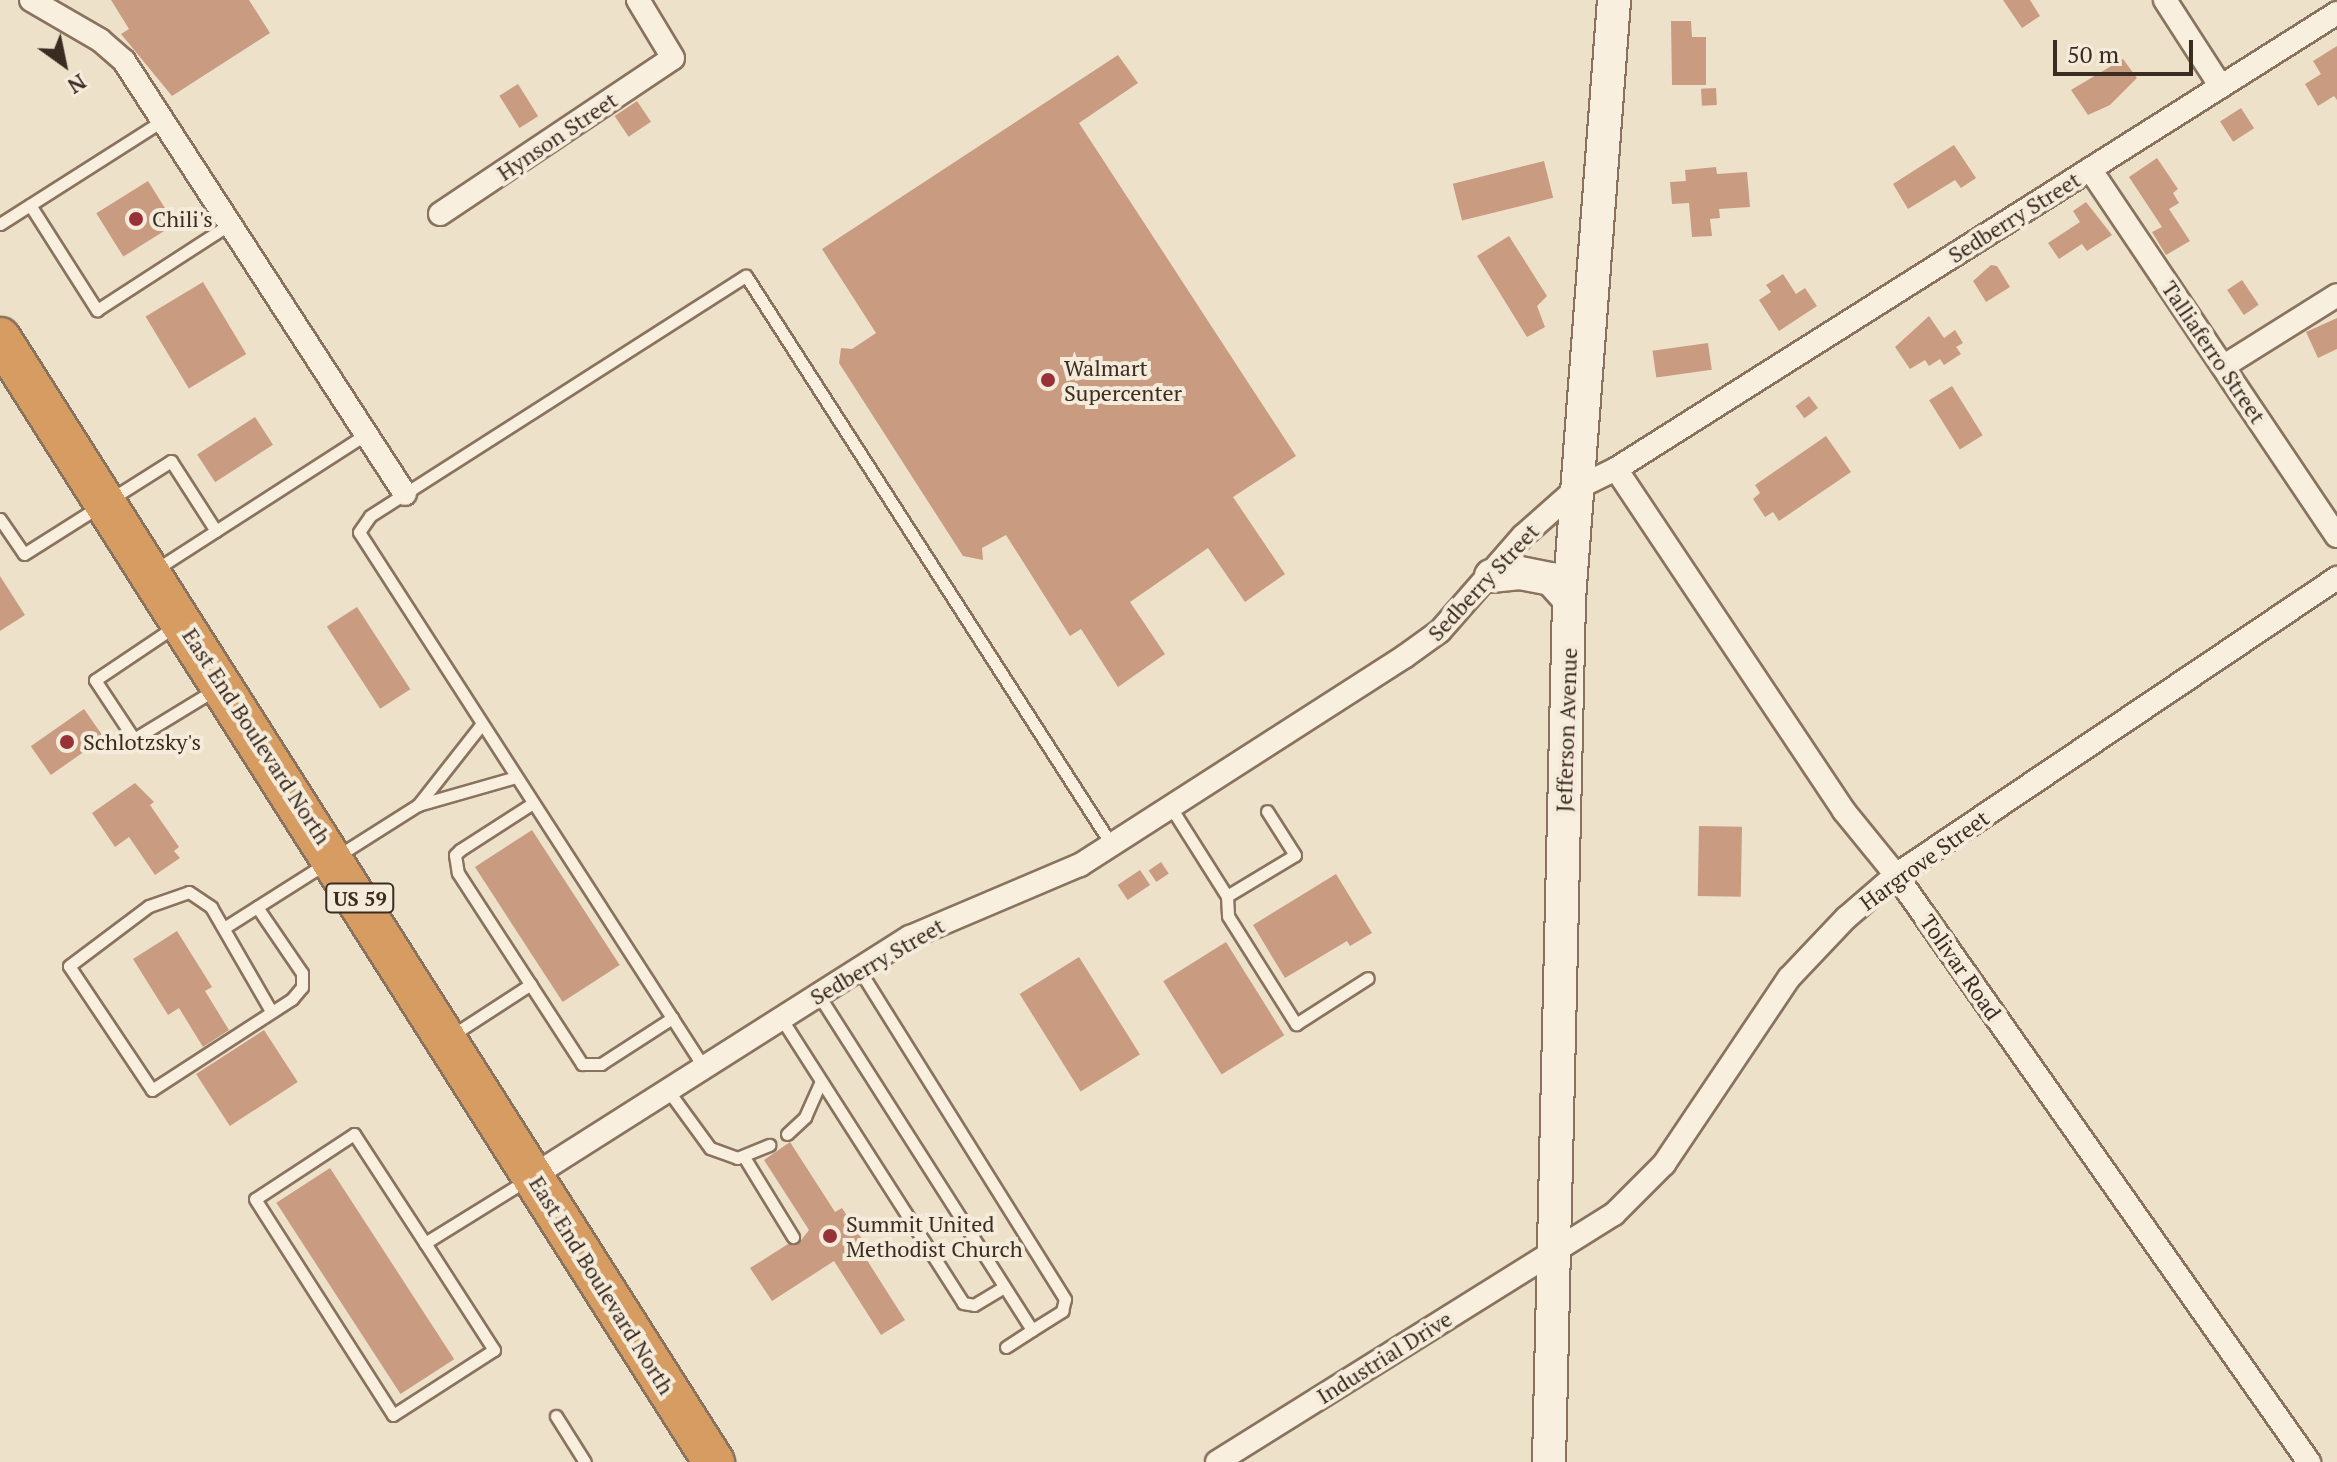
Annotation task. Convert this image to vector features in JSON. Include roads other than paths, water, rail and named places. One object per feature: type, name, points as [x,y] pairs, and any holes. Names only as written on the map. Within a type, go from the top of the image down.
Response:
[{"type":"highway","name":"East End Boulevard North","points":[[0,338],[334,857],[714,1462]]},
{"type":"street","points":[[31,0],[114,50],[163,120],[405,494]]},
{"type":"street","name":"Hynson Street","points":[[440,214],[673,58],[638,0]]},
{"type":"street","name":"Jefferson Avenue","points":[[1549,1462],[1551,1252],[1569,599],[1614,0]]},
{"type":"street","points":[[2165,0],[2221,87]]},
{"type":"street","name":"Sedberry Street","points":[[533,1176],[703,1066],[936,923],[1062,873],[1111,844],[1423,644],[1491,576],[1523,536],[1577,488],[1616,469],[2337,13]]},
{"type":"street","name":"Talliaferro Street","points":[[2090,169],[2337,536]]},
{"type":"street","points":[[2224,366],[2337,295]]},
{"type":"street","name":"Tolivar Road","points":[[1616,469],[1844,811],[1896,875],[2309,1462]]},
{"type":"street","points":[[1491,576],[1520,573],[1551,579],[1569,599]]},
{"type":"street","name":"Hargrove Street","points":[[1551,1252],[1614,1214],[1664,1164],[1789,978],[1896,875],[2337,578]]},
{"type":"street","name":"Industrial Drive","points":[[1217,1462],[1551,1252]]},
{"type":"lane","points":[[0,224],[163,120]]},
{"type":"lane","points":[[30,205],[97,310],[230,224]]},
{"type":"lane","points":[[703,1066],[359,532],[370,516],[746,276],[1111,844]]},
{"type":"lane","points":[[151,572],[366,434]]},
{"type":"lane","points":[[0,519],[24,554],[171,461],[216,531]]},
{"type":"lane","points":[[183,621],[95,680],[134,739],[223,685]]},
{"type":"lane","points":[[418,805],[481,725]]},
{"type":"lane","points":[[224,928],[418,805],[516,777]]},
{"type":"lane","points":[[533,803],[460,850],[454,866],[582,1064],[601,1064],[672,1018]]},
{"type":"lane","points":[[1170,806],[1227,896],[1228,916],[1296,1024],[1368,978]]},
{"type":"lane","points":[[1227,896],[1295,855],[1267,811]]},
{"type":"lane","points":[[257,907],[305,979],[292,999],[148,1090],[70,972],[70,962],[149,906],[181,892],[204,900],[224,928],[271,1011]]},
{"type":"lane","points":[[859,969],[1065,1299],[1062,1311],[1006,1347]]},
{"type":"lane","points":[[447,1038],[531,984]]},
{"type":"lane","points":[[818,994],[1032,1330]]},
{"type":"lane","points":[[781,1018],[963,1303],[974,1305],[1004,1287]]},
{"type":"lane","points":[[787,1134],[805,1117],[821,1081]]},
{"type":"lane","points":[[667,1089],[700,1141],[724,1155],[744,1157],[770,1145]]},
{"type":"lane","points":[[354,1134],[425,1243],[494,1350],[393,1415],[255,1199],[354,1134]]},
{"type":"lane","points":[[744,1157],[793,1237]]},
{"type":"lane","points":[[425,1243],[533,1176]]},
{"type":"lane","points":[[556,1416],[585,1462]]},
{"type":"place","name":"Chili's","points":[[136,219]]},
{"type":"place","name":"Walmart Supercenter","points":[[1048,380]]},
{"type":"place","name":"Schlotzsky's","points":[[67,742]]},
{"type":"place","name":"Summit United Methodist Church","points":[[830,1236]]}]
